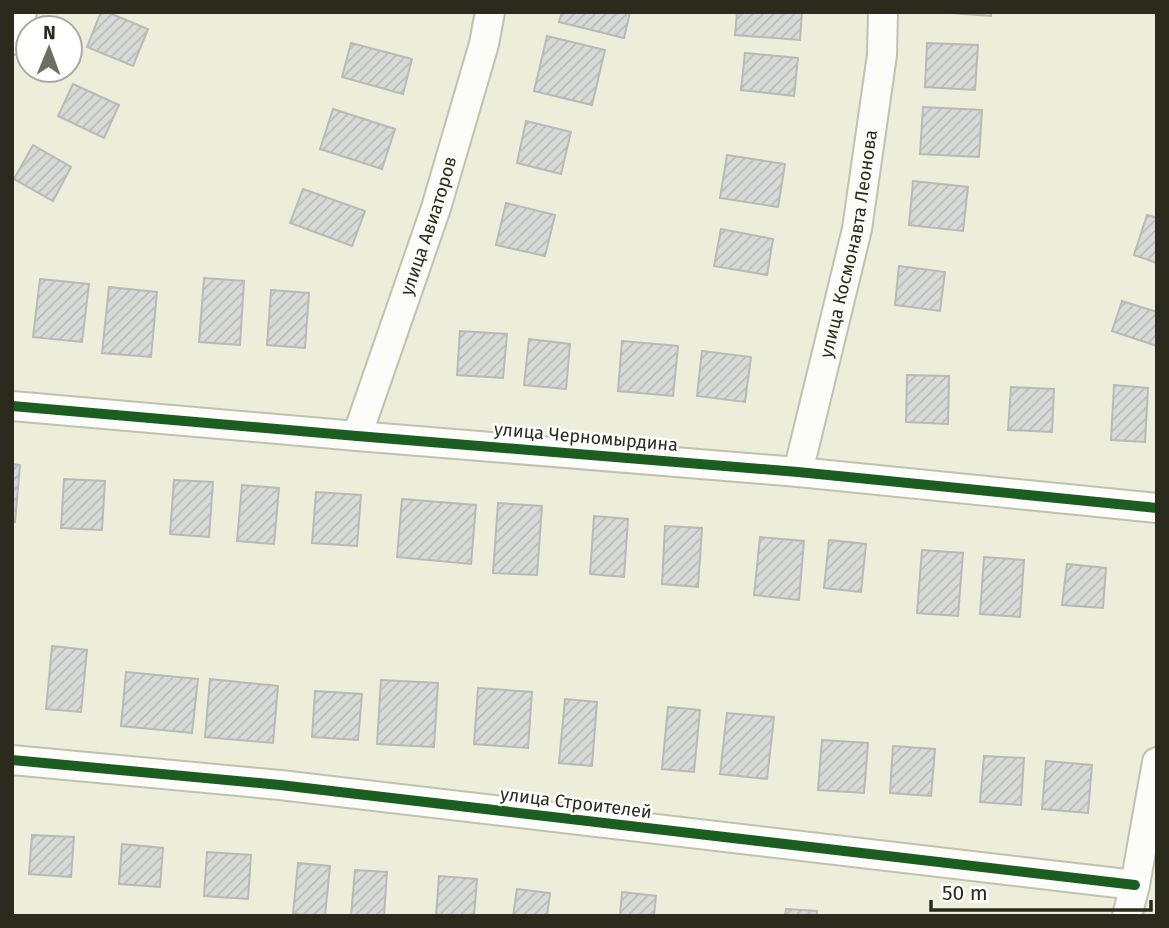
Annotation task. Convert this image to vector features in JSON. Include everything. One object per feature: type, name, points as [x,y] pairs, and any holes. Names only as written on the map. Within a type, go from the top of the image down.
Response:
[{"type":"street","points":[[12,40],[22,12]]},
{"type":"street","name":"улица Авиаторов","points":[[357,436],[436,208],[484,44],[490,12]]},
{"type":"street","name":"улица Космонавта Леонова","points":[[798,472],[857,229],[882,55],[883,12]]},
{"type":"street","name":"улица Черномырдина","points":[[12,406],[798,472],[1157,508]]},
{"type":"street","name":"улица Строителей","points":[[12,760],[279,785],[1135,885]]},
{"type":"street","points":[[1127,916],[1157,762]]},
{"type":"building","points":[[101,12],[148,29],[133,66],[87,47]]},
{"type":"building","points":[[562,12],[630,12],[624,38],[559,22]]},
{"type":"building","points":[[737,12],[802,12],[800,40],[735,35]]},
{"type":"building","points":[[936,12],[991,12],[991,16]]},
{"type":"building","points":[[547,36],[605,50],[592,105],[534,91]]},
{"type":"building","points":[[351,43],[412,59],[403,94],[342,77]]},
{"type":"building","points":[[927,43],[978,45],[975,90],[925,87]]},
{"type":"building","points":[[745,53],[798,58],[794,96],[741,90]]},
{"type":"building","points":[[73,84],[119,105],[104,138],[58,116]]},
{"type":"building","points":[[923,107],[982,110],[979,157],[920,154]]},
{"type":"building","points":[[333,109],[395,129],[382,169],[320,149]]},
{"type":"building","points":[[526,121],[571,132],[561,174],[517,163]]},
{"type":"building","points":[[33,145],[71,167],[53,201],[14,179]]},
{"type":"building","points":[[727,155],[785,164],[778,207],[720,198]]},
{"type":"building","points":[[913,181],[968,187],[963,231],[909,225]]},
{"type":"building","points":[[303,189],[365,211],[352,246],[290,223]]},
{"type":"building","points":[[506,203],[555,215],[545,256],[496,245]]},
{"type":"building","points":[[1147,215],[1157,218],[1157,263],[1134,255]]},
{"type":"building","points":[[721,229],[773,239],[767,275],[714,266]]},
{"type":"building","points":[[899,266],[945,272],[940,311],[895,305]]},
{"type":"building","points":[[204,278],[244,281],[240,345],[199,342]]},
{"type":"building","points":[[40,279],[89,284],[82,342],[33,337]]},
{"type":"building","points":[[109,287],[157,292],[151,357],[102,353]]},
{"type":"building","points":[[271,290],[309,293],[305,348],[267,345]]},
{"type":"building","points":[[1122,301],[1157,312],[1157,346],[1112,331]]},
{"type":"building","points":[[460,331],[507,334],[503,378],[457,375]]},
{"type":"building","points":[[529,339],[570,344],[566,389],[524,385]]},
{"type":"building","points":[[622,341],[678,346],[673,396],[618,391]]},
{"type":"building","points":[[702,351],[751,357],[745,402],[697,396]]},
{"type":"building","points":[[907,375],[949,376],[948,424],[906,422]]},
{"type":"building","points":[[1114,385],[1148,388],[1145,442],[1111,440]]},
{"type":"building","points":[[1011,387],[1054,389],[1052,432],[1008,430]]},
{"type":"building","points":[[12,464],[20,465],[15,522],[12,522]]},
{"type":"building","points":[[64,479],[105,481],[102,530],[61,528]]},
{"type":"building","points":[[174,480],[213,482],[209,537],[170,534]]},
{"type":"building","points":[[242,485],[279,488],[274,544],[237,541]]},
{"type":"building","points":[[316,492],[361,495],[357,546],[312,543]]},
{"type":"building","points":[[402,499],[476,505],[471,564],[397,557]]},
{"type":"building","points":[[498,503],[542,506],[537,575],[493,573]]},
{"type":"building","points":[[594,516],[628,519],[624,577],[590,574]]},
{"type":"building","points":[[665,526],[702,528],[698,587],[662,584]]},
{"type":"building","points":[[760,537],[804,541],[799,600],[754,595]]},
{"type":"building","points":[[829,540],[866,544],[861,592],[824,588]]},
{"type":"building","points":[[922,550],[963,553],[958,616],[917,613]]},
{"type":"building","points":[[984,557],[1024,560],[1020,617],[980,614]]},
{"type":"building","points":[[1067,564],[1106,568],[1103,608],[1062,605]]},
{"type":"building","points":[[52,646],[87,650],[81,712],[46,709]]},
{"type":"building","points":[[126,672],[198,679],[192,733],[121,726]]},
{"type":"building","points":[[210,679],[278,686],[273,743],[205,737]]},
{"type":"building","points":[[381,680],[438,683],[434,747],[377,744]]},
{"type":"building","points":[[478,688],[532,692],[528,748],[474,744]]},
{"type":"building","points":[[315,691],[362,694],[358,740],[312,737]]},
{"type":"building","points":[[565,699],[597,702],[592,766],[559,763]]},
{"type":"building","points":[[668,707],[700,710],[694,772],[662,769]]},
{"type":"building","points":[[727,713],[774,717],[767,779],[720,774]]},
{"type":"building","points":[[822,740],[868,743],[864,793],[818,790]]},
{"type":"building","points":[[893,746],[935,749],[931,796],[890,793]]},
{"type":"building","points":[[984,756],[1024,758],[1021,805],[980,802]]},
{"type":"building","points":[[1046,761],[1092,765],[1088,813],[1042,809]]},
{"type":"building","points":[[32,835],[74,837],[71,877],[29,874]]},
{"type":"building","points":[[122,844],[163,848],[160,887],[119,884]]},
{"type":"building","points":[[207,852],[251,855],[248,899],[204,896]]},
{"type":"building","points":[[298,863],[330,866],[325,916],[293,914]]},
{"type":"building","points":[[355,870],[387,872],[384,916],[351,916]]},
{"type":"building","points":[[439,876],[477,879],[474,916],[436,916]]},
{"type":"building","points":[[517,889],[550,893],[547,916],[513,916]]},
{"type":"building","points":[[622,892],[656,896],[654,916],[620,916]]},
{"type":"building","points":[[786,909],[817,911],[817,916],[785,916]]},
{"type":"cycle path","points":[[12,406],[798,472],[1157,508]]},
{"type":"cycle path","points":[[12,760],[280,785],[1135,885]]}]
